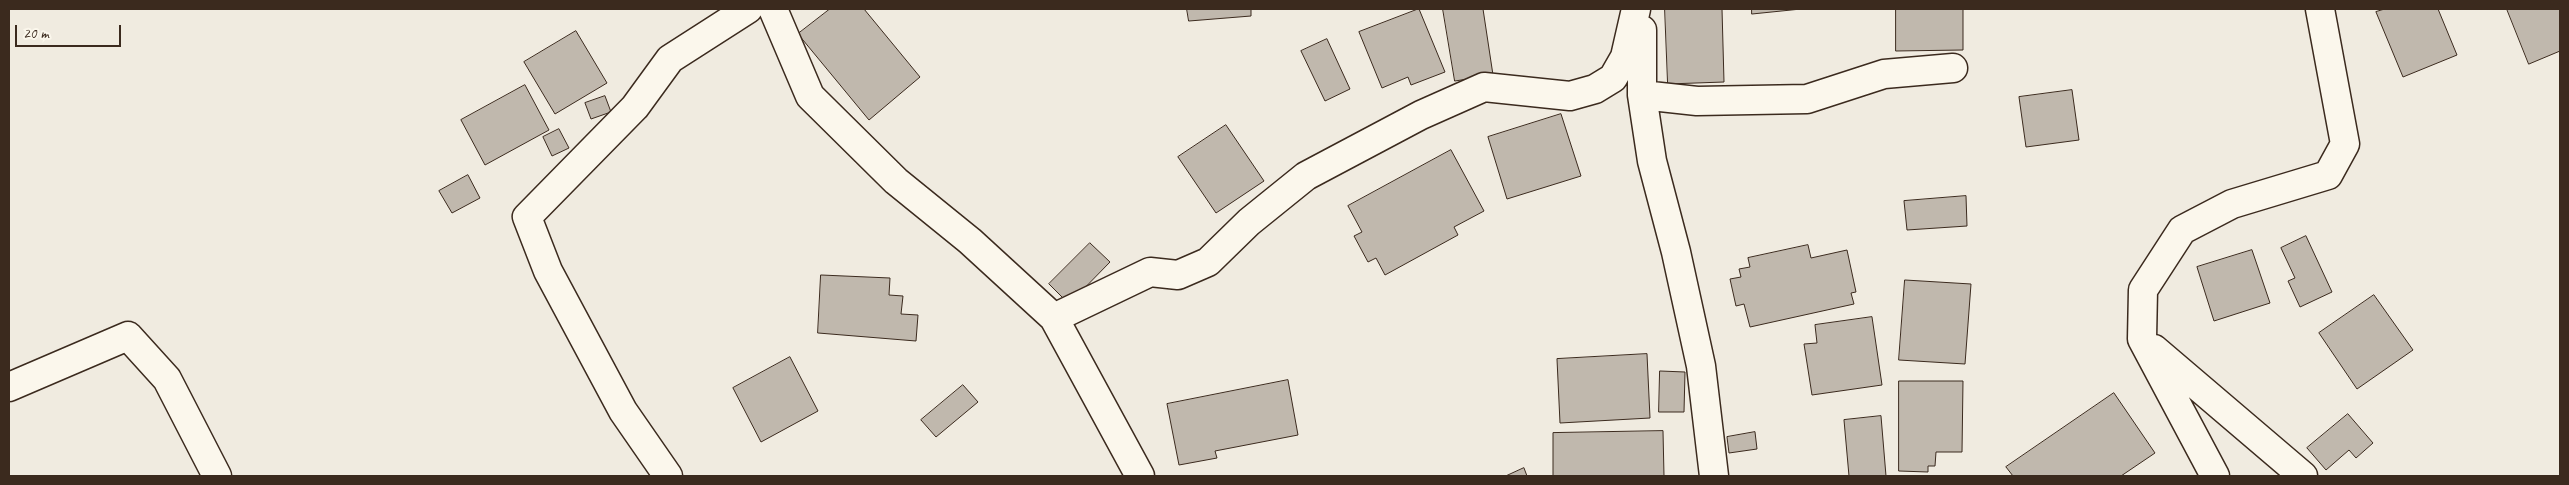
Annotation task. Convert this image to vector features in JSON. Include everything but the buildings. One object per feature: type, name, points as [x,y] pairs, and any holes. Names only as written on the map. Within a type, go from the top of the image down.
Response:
[{"type":"street","points":[[668,476],[623,411],[548,271],[527,217],[635,107],[670,59],[748,9]]},
{"type":"street","points":[[773,9],[810,96],[896,180],[970,241],[1054,318],[1140,476]]},
{"type":"street","points":[[1054,318],[1150,272],[1178,275],[1208,262],[1249,222],[1306,176],[1421,115],[1484,87],[1570,96],[1595,89],[1612,78],[1625,57],[1636,9]]},
{"type":"street","points":[[1641,9],[1642,95],[1652,160],[1676,252],[1701,366],[1714,476]]},
{"type":"street","points":[[2215,476],[2142,339],[2143,290],[2182,230],[2232,204],[2328,175],[2345,144],[2320,9]]},
{"type":"street","points":[[1642,95],[1697,101],[1807,99],[1884,74],[1953,68]]},
{"type":"street","points":[[9,387],[128,336],[167,379],[217,476]]},
{"type":"street","points":[[2142,339],[2303,476]]}]
